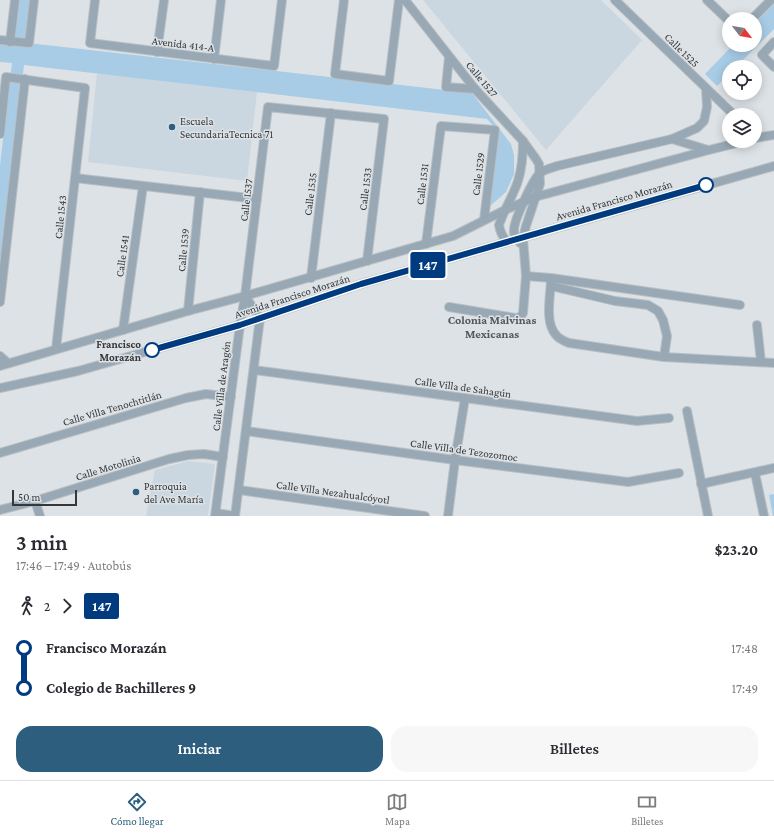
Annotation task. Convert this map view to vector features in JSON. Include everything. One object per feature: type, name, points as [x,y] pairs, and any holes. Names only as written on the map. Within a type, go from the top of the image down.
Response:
[{"type":"street","points":[[10,42],[15,0]]},
{"type":"street","points":[[0,40],[29,43],[34,0]]},
{"type":"street","name":"Avenida 414-A","points":[[95,0],[90,43],[274,66],[282,0]]},
{"type":"street","points":[[157,52],[164,0]]},
{"type":"street","points":[[214,59],[221,0]]},
{"type":"street","points":[[344,0],[335,74],[389,80],[399,0]]},
{"type":"street","name":"Calle 1527","points":[[405,0],[475,89],[523,141],[539,164],[540,173]]},
{"type":"street","name":"Calle 1525","points":[[615,0],[726,108]]},
{"type":"street","points":[[707,0],[722,14]]},
{"type":"street","points":[[759,12],[771,0]]},
{"type":"street","points":[[774,42],[762,55],[774,67]]},
{"type":"street","points":[[449,57],[446,87],[475,89]]},
{"type":"street","points":[[0,134],[6,77],[25,79],[0,302]]},
{"type":"street","name":"Calle 1543","points":[[25,79],[85,88],[56,349]]},
{"type":"street","points":[[449,307],[518,318],[522,313],[526,276],[524,247],[520,238],[514,235],[513,228],[533,182],[540,173],[553,167],[672,139],[697,128],[704,121],[707,107],[706,89]]},
{"type":"street","name":"Calle 1537","points":[[245,296],[268,107],[331,113]]},
{"type":"street","name":"Calle 1533","points":[[331,113],[384,119],[367,261]]},
{"type":"street","name":"Calle 1535","points":[[311,278],[331,113]]},
{"type":"street","name":"Calle 1529","points":[[441,126],[494,130],[484,220]]},
{"type":"street","name":"Calle 1531","points":[[426,244],[441,126]]},
{"type":"street","points":[[762,136],[774,135]]},
{"type":"street","points":[[672,139],[709,150]]},
{"type":"street","points":[[507,242],[501,235],[499,224],[518,181],[522,161],[523,141]]},
{"type":"street","name":"Avenida Francisco Morazán","points":[[4,364],[188,310],[311,278],[453,236],[535,197],[722,147]]},
{"type":"street","name":"Avenida Francisco Morazán","points":[[0,388],[78,371],[240,325],[361,284],[774,166]]},
{"type":"street","points":[[520,238],[526,226],[540,184],[540,173]]},
{"type":"street","points":[[75,178],[257,199]]},
{"type":"street","name":"Calle 1541","points":[[123,330],[143,186]]},
{"type":"street","name":"Calle 1539","points":[[188,310],[200,192]]},
{"type":"street","points":[[526,276],[615,301],[648,305],[658,311],[663,320],[667,336],[664,357]]},
{"type":"street","points":[[551,282],[740,305]]},
{"type":"street","points":[[551,282],[548,310],[550,322],[554,334],[561,340],[569,343],[664,357],[774,363]]},
{"type":"street","points":[[245,296],[260,318]]},
{"type":"street","name":"Calle Villa de Aragón","points":[[245,296],[216,515],[235,516],[260,318]]},
{"type":"street","points":[[757,325],[761,362]]},
{"type":"street","points":[[0,356],[4,364]]},
{"type":"street","name":"Calle Villa de Sahagún","points":[[254,370],[637,421],[669,418]]},
{"type":"street","name":"Calle Villa Tenochtitlán","points":[[0,453],[186,398],[206,394],[231,397]]},
{"type":"street","points":[[448,516],[455,460],[466,398]]},
{"type":"street","points":[[687,411],[708,516]]},
{"type":"street","name":"Calle Villa de Tezozomoc","points":[[246,431],[628,482],[679,473]]},
{"type":"street","name":"Calle Motolinia","points":[[0,510],[169,459],[188,455],[204,454],[223,457]]},
{"type":"street","points":[[701,484],[774,468]]},
{"type":"street","points":[[756,473],[764,516]]},
{"type":"street","name":"Calle Villa Nezahualcóyotl","points":[[239,490],[425,516]]},
{"type":"street","points":[[35,500],[40,516]]},
{"type":"shaded area","points":[[19,0],[32,0],[28,43],[472,93],[511,144],[514,155],[514,174],[506,192],[488,208],[497,130],[487,119],[24,65],[0,275],[0,165],[12,63],[0,62],[0,40],[14,41]]},
{"type":"shaded area","points":[[423,0],[601,0],[642,40],[546,150]]},
{"type":"shaded area","points":[[774,4],[774,29],[762,41],[762,16]]},
{"type":"shaded area","points":[[726,52],[751,52],[743,60],[722,60],[722,81],[717,86],[705,74]]},
{"type":"shaded area","name":"Escuela SecundariaTecnica 71","points":[[97,73],[257,92],[247,181],[88,162]]},
{"type":"shaded area","points":[[188,461],[215,464],[208,516],[146,516],[155,470]]},
{"type":"shaded area","points":[[774,494],[774,516],[773,516],[769,495]]},
{"type":"bus line","name":"147","points":[[152,350],[240,325],[361,284],[706,185]]},
{"type":"place","name":"Escuela SecundariaTecnica 71","points":[[172,127]]},
{"type":"place","name":"Francisco Morazán","points":[[152,350]]},
{"type":"place","name":"Parroquia del Ave María","points":[[136,492]]},
{"type":"district","name":"Colonia Malvinas Mexicanas","points":[[492,327]]}]
